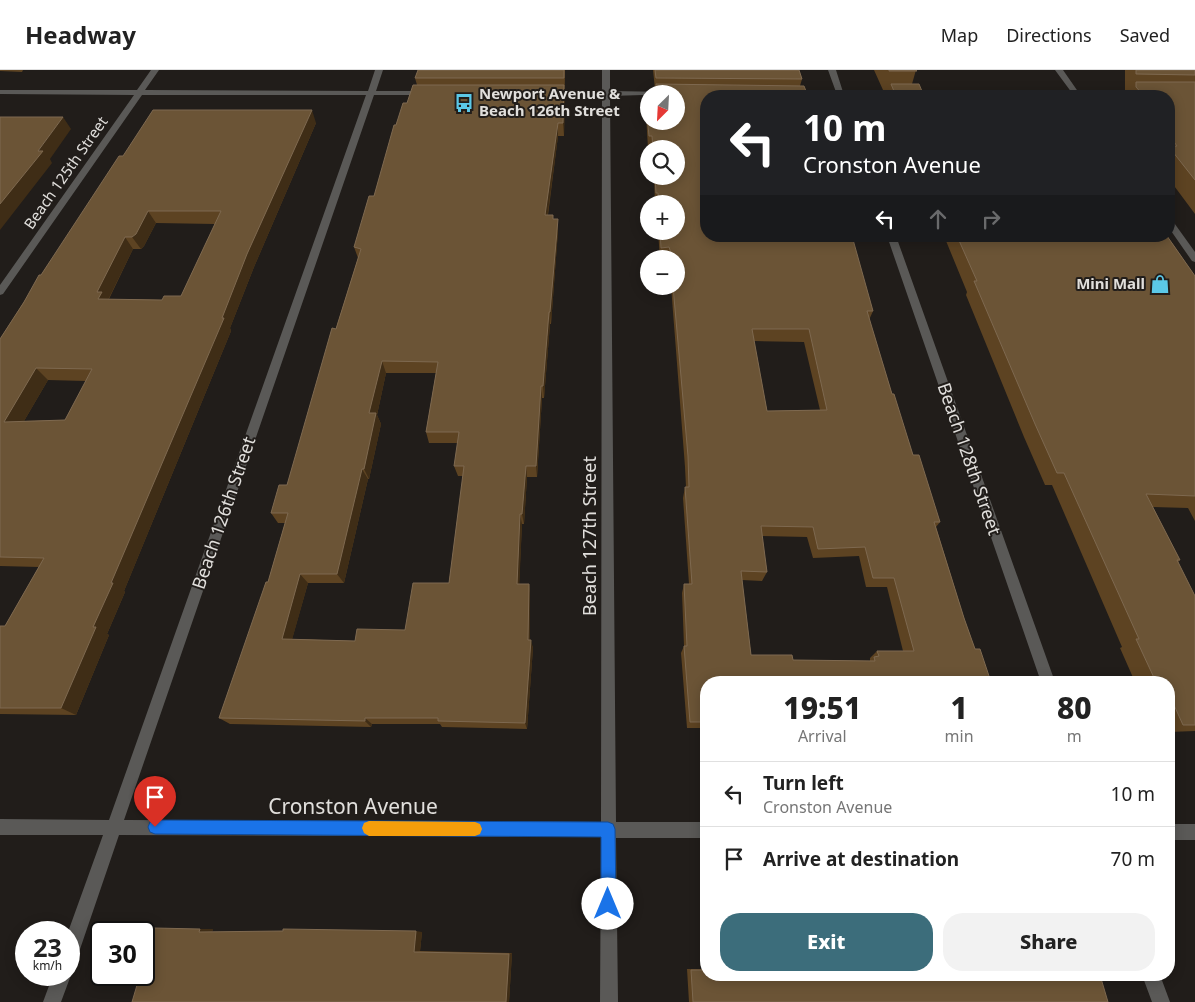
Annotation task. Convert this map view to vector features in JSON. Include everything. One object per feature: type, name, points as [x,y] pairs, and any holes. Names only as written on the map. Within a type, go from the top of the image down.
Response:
[{"type":"street","name":"Beach 125th Street","points":[[0,292],[155,70]]},
{"type":"street","name":"Beach 126th Street","points":[[80,924],[379,70]]},
{"type":"street","name":"Beach 127th Street","points":[[606,70],[609,1002]]},
{"type":"street","points":[[832,70],[839,90]]},
{"type":"street","points":[[1059,70],[1074,90]]},
{"type":"street","points":[[0,92],[436,93]]},
{"type":"street","points":[[539,93],[640,94]]},
{"type":"street","points":[[1175,231],[1195,259]]},
{"type":"street","name":"Beach 128th Street","points":[[892,242],[1046,676]]},
{"type":"street","name":"Cronston Avenue","points":[[0,827],[700,830]]},
{"type":"street","points":[[1175,832],[1195,832]]},
{"type":"street","points":[[1153,981],[1161,1002]]},
{"type":"street","points":[[52,1002],[58,986]]},
{"type":"building","points":[[418,70],[564,70],[564,78],[415,78]]},
{"type":"building","points":[[655,70],[799,70],[802,79],[656,78]]},
{"type":"building","points":[[916,70],[917,71],[889,71]]},
{"type":"building","points":[[1136,70],[1195,70],[1195,75],[1136,74]]},
{"type":"building","points":[[1136,82],[1195,82],[1195,180],[1175,155],[1175,146],[1177,146],[1175,143],[1175,90],[1139,90],[1136,87]]},
{"type":"building","points":[[656,84],[804,86],[806,90],[700,90],[700,242],[854,242],[873,311],[867,311],[892,394],[894,394],[913,455],[919,455],[940,522],[934,522],[964,618],[975,649],[980,649],[989,676],[700,676],[700,722],[690,722],[684,646],[687,646],[684,584],[692,584],[685,487],[689,487],[688,456],[674,295],[685,295],[685,250],[670,250],[669,247],[661,248],[661,240],[685,240],[685,195],[658,195],[656,193],[656,185],[685,185],[685,140],[652,140],[652,136],[649,136],[648,130],[685,130],[685,85]],"holes":[[[752,329],[809,329],[827,410],[767,411]],[[761,526],[813,527],[818,549],[865,547],[873,578],[894,578],[914,651],[877,651],[879,656],[874,657],[875,661],[793,660],[792,655],[751,655],[741,571],[767,572]]]},
{"type":"building","points":[[891,84],[919,84],[922,90],[894,90]]},
{"type":"building","points":[[413,85],[564,85],[563,123],[558,123],[545,215],[553,215],[553,219],[558,219],[543,386],[541,386],[536,466],[526,466],[522,514],[520,514],[517,584],[529,584],[528,640],[531,640],[525,723],[438,721],[438,718],[365,718],[365,721],[219,718],[266,582],[268,582],[288,513],[271,513],[279,485],[287,485],[332,328],[336,329],[361,249],[354,247],[369,196],[374,196],[394,125],[396,125],[403,103],[407,103]],"holes":[[[382,361],[438,362],[426,432],[459,432],[454,466],[464,466],[449,583],[413,583],[405,630],[357,629],[355,641],[282,639],[300,574],[337,574],[362,469],[364,469],[376,413],[369,413]]]},
{"type":"building","points":[[153,110],[312,110],[247,254],[222,318],[224,318],[111,583],[113,583],[93,627],[96,627],[61,708],[0,708],[0,626],[5,626],[44,558],[0,557],[0,339],[39,275],[41,275],[119,156],[123,156]],"holes":[[[148,211],[221,211],[181,296],[164,296],[162,300],[98,299],[102,292],[97,292],[125,237],[132,237],[136,234]],[[36,368],[92,369],[65,420],[4,422]]]},
{"type":"building","points":[[0,117],[63,117],[38,151],[43,151],[0,204]]},
{"type":"building","points":[[960,242],[1171,242],[1195,276],[1195,496],[1146,494],[1180,560],[1177,560],[1195,596],[1195,725],[1183,725],[1175,707],[1175,676],[1153,676],[1136,639],[1139,639],[1064,473],[1057,473],[1035,424],[974,281],[977,281]]},
{"type":"building","points":[[155,928],[200,929],[199,932],[283,931],[283,929],[416,931],[414,952],[509,954],[506,1002],[132,1002],[137,986],[155,986]]},
{"type":"building","points":[[691,970],[700,970],[700,981],[1102,981],[1108,1002],[693,1002]]},
{"type":"slow traffic","points":[[369,828],[475,829]]},
{"type":"place","name":"Newport Avenue & Beach 126th Street","points":[[464,103]]},
{"type":"place","name":"Mini Mall","points":[[1160,284]]},
{"type":"route","points":[[155,827],[608,829],[608,904]]}]
